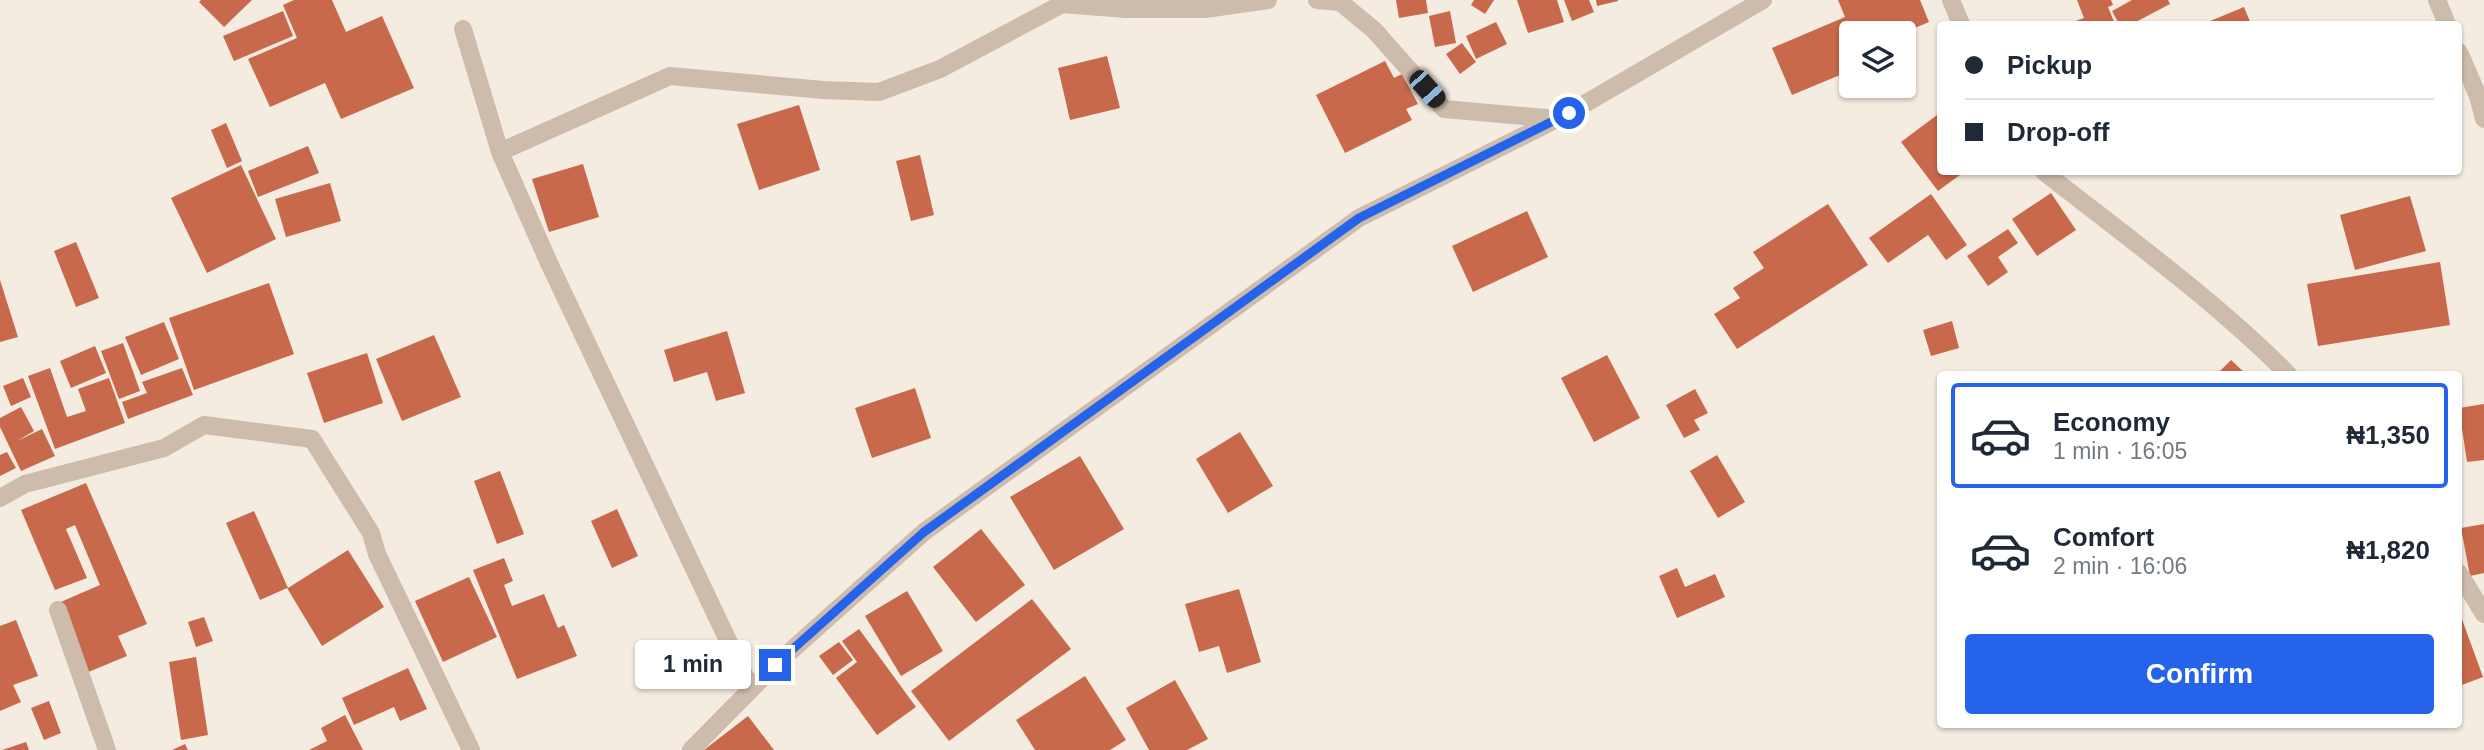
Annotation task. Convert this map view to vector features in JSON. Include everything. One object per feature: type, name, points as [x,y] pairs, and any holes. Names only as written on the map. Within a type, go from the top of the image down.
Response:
[{"type":"street","points":[[500,152],[670,76],[823,90],[879,92],[940,69],[1062,4],[1126,9],[1205,9],[1268,0]]},
{"type":"street","points":[[1317,0],[1340,2],[1374,30],[1444,108],[1557,119]]},
{"type":"street","points":[[691,750],[775,665],[924,532],[1359,218],[1557,119],[1763,0]]},
{"type":"street","points":[[1951,0],[1960,21]]},
{"type":"street","points":[[2437,0],[2446,21]]},
{"type":"street","points":[[463,29],[500,152],[549,263],[751,689]]},
{"type":"street","points":[[2462,59],[2484,119]]},
{"type":"street","points":[[2047,175],[2195,289],[2246,332],[2285,371]]},
{"type":"street","points":[[0,498],[25,485],[164,448],[204,425],[312,439],[371,533],[377,554],[471,750]]},
{"type":"street","points":[[2462,578],[2484,614]]},
{"type":"street","points":[[58,610],[107,750]]},
{"type":"building","points":[[252,0],[224,27],[199,2]]},
{"type":"building","points":[[294,0],[332,0],[346,32],[382,16],[414,88],[341,119],[325,83],[270,107],[248,59],[297,38],[283,5]]},
{"type":"building","points":[[1396,0],[1426,0],[1428,13],[1399,18]]},
{"type":"building","points":[[1474,0],[1494,0],[1485,14],[1471,5]]},
{"type":"building","points":[[1517,0],[1557,0],[1564,22],[1528,33]]},
{"type":"building","points":[[1564,0],[1589,0],[1594,12],[1572,21]]},
{"type":"building","points":[[1596,0],[1618,0],[1618,1],[1597,6]]},
{"type":"building","points":[[1838,0],[1920,0],[1929,22],[1916,28],[1916,21],[1839,21],[1839,75],[1792,95],[1772,48],[1845,17]]},
{"type":"building","points":[[2077,0],[2111,0],[2113,5],[2108,7],[2114,21],[2076,21],[2084,18]]},
{"type":"building","points":[[2132,0],[2168,0],[2170,4],[2138,21],[2117,21],[2112,11]]},
{"type":"building","points":[[2244,7],[2250,21],[2210,21]]},
{"type":"building","points":[[283,11],[293,36],[234,61],[223,36]]},
{"type":"building","points":[[1450,11],[1456,43],[1435,47],[1429,16]]},
{"type":"building","points":[[1496,22],[1507,44],[1476,59],[1466,36]]},
{"type":"building","points":[[1462,43],[1476,62],[1460,74],[1446,54]]},
{"type":"building","points":[[1107,56],[1120,108],[1070,120],[1058,68]]},
{"type":"building","points":[[1385,61],[1394,78],[1402,74],[1418,104],[1406,109],[1412,120],[1345,153],[1316,95]]},
{"type":"building","points":[[799,105],[820,170],[759,190],[737,124]]},
{"type":"building","points":[[1937,115],[1937,175],[1960,175],[1938,191],[1901,142]]},
{"type":"building","points":[[226,123],[242,161],[227,168],[211,130]]},
{"type":"building","points":[[308,146],[319,173],[258,197],[248,171]]},
{"type":"building","points":[[920,155],[934,215],[911,221],[896,161]]},
{"type":"building","points":[[583,164],[599,217],[549,232],[532,179]]},
{"type":"building","points":[[241,165],[276,239],[207,273],[171,198]]},
{"type":"building","points":[[330,183],[341,221],[286,237],[275,199]]},
{"type":"building","points":[[2051,193],[2076,230],[2037,256],[2012,219]]},
{"type":"building","points":[[1931,194],[1967,245],[1946,260],[1928,235],[1888,263],[1869,238]]},
{"type":"building","points":[[2410,196],[2426,251],[2355,270],[2340,215]]},
{"type":"building","points":[[1828,204],[1868,265],[1737,349],[1714,314],[1740,298],[1733,288],[1764,268],[1753,252]]},
{"type":"building","points":[[1527,211],[1548,257],[1473,292],[1452,246]]},
{"type":"building","points":[[2008,229],[2018,243],[1998,257],[2008,272],[1988,286],[1967,256]]},
{"type":"building","points":[[76,242],[99,298],[76,307],[54,251]]},
{"type":"building","points":[[2440,262],[2450,325],[2318,346],[2307,284]]},
{"type":"building","points":[[0,280],[18,337],[0,342]]},
{"type":"building","points":[[269,283],[294,354],[194,390],[169,318]]},
{"type":"building","points":[[1952,321],[1959,348],[1931,356],[1923,330]]},
{"type":"building","points":[[164,322],[179,359],[141,375],[125,337]]},
{"type":"building","points":[[727,331],[745,393],[716,401],[707,372],[674,382],[664,350]]},
{"type":"building","points":[[434,335],[461,397],[402,421],[376,359]]},
{"type":"building","points":[[123,343],[140,391],[119,399],[101,351]]},
{"type":"building","points":[[95,346],[106,373],[71,388],[60,361]]},
{"type":"building","points":[[367,353],[383,403],[324,423],[307,373]]},
{"type":"building","points":[[1607,355],[1640,418],[1594,442],[1561,378]]},
{"type":"building","points":[[2231,360],[2243,371],[2220,371]]},
{"type":"building","points":[[50,368],[67,417],[86,411],[78,389],[109,378],[125,423],[55,449],[28,376]]},
{"type":"building","points":[[182,368],[193,395],[128,419],[122,402],[147,393],[142,382]]},
{"type":"building","points":[[23,378],[31,397],[11,406],[3,386]]},
{"type":"building","points":[[915,388],[931,438],[872,458],[855,408]]},
{"type":"building","points":[[1695,389],[1708,413],[1694,420],[1700,430],[1684,438],[1666,405]]},
{"type":"building","points":[[2484,404],[2484,460],[2467,462],[2462,408]]},
{"type":"building","points":[[21,407],[34,431],[17,441],[42,429],[55,456],[21,471],[0,427],[0,418]]},
{"type":"building","points":[[1240,432],[1273,486],[1228,513],[1196,459]]},
{"type":"building","points":[[7,452],[16,468],[0,476],[0,455]]},
{"type":"building","points":[[1717,455],[1745,502],[1718,518],[1690,471]]},
{"type":"building","points":[[1080,456],[1124,529],[1054,570],[1010,497]]},
{"type":"building","points":[[500,471],[524,534],[497,544],[474,481]]},
{"type":"building","points":[[86,483],[147,624],[118,636],[127,656],[86,673],[56,604],[100,585],[75,525],[66,529],[87,578],[55,590],[21,510]]},
{"type":"building","points":[[617,509],[638,556],[612,568],[591,521]]},
{"type":"building","points":[[254,511],[288,588],[348,550],[384,607],[322,646],[287,588],[260,600],[226,523]]},
{"type":"building","points":[[2484,524],[2484,573],[2470,576],[2462,528]]},
{"type":"building","points":[[981,529],[1025,585],[976,622],[933,567]]},
{"type":"building","points":[[504,558],[513,581],[504,585],[512,606],[544,594],[558,628],[564,625],[577,656],[517,679],[473,570]]},
{"type":"building","points":[[1677,568],[1685,587],[1715,574],[1725,597],[1677,618],[1659,576]]},
{"type":"building","points":[[469,577],[497,637],[443,662],[415,601]]},
{"type":"building","points":[[1239,589],[1261,662],[1227,673],[1219,646],[1199,652],[1185,604]]},
{"type":"building","points":[[907,591],[943,651],[901,676],[865,616]]},
{"type":"building","points":[[1032,599],[1071,649],[949,741],[911,691]]},
{"type":"building","points":[[204,617],[213,641],[196,647],[188,622]]},
{"type":"building","points":[[2462,619],[2483,677],[2462,685]]},
{"type":"building","points":[[16,620],[38,676],[13,685],[21,702],[0,711],[0,626]]},
{"type":"building","points":[[859,629],[916,707],[877,735],[836,678],[857,662],[842,641]]},
{"type":"building","points":[[839,642],[853,660],[833,675],[819,656]]},
{"type":"building","points":[[196,657],[208,735],[181,740],[169,662]]},
{"type":"building","points":[[408,668],[427,709],[400,721],[394,707],[354,725],[342,698]]},
{"type":"building","points":[[1085,676],[1126,740],[1110,750],[1035,750],[1016,720]]},
{"type":"building","points":[[1175,680],[1208,739],[1187,750],[1149,750],[1126,708]]},
{"type":"building","points":[[49,701],[61,733],[44,740],[31,708]]},
{"type":"building","points":[[345,715],[363,750],[309,750],[327,741],[321,728]]},
{"type":"building","points":[[748,716],[774,750],[704,750]]},
{"type":"building","points":[[26,742],[29,750],[2,750]]},
{"type":"building","points":[[185,744],[188,750],[172,750]]},
{"type":"route","points":[[775,665],[924,532],[1359,218],[1569,113]]}]
